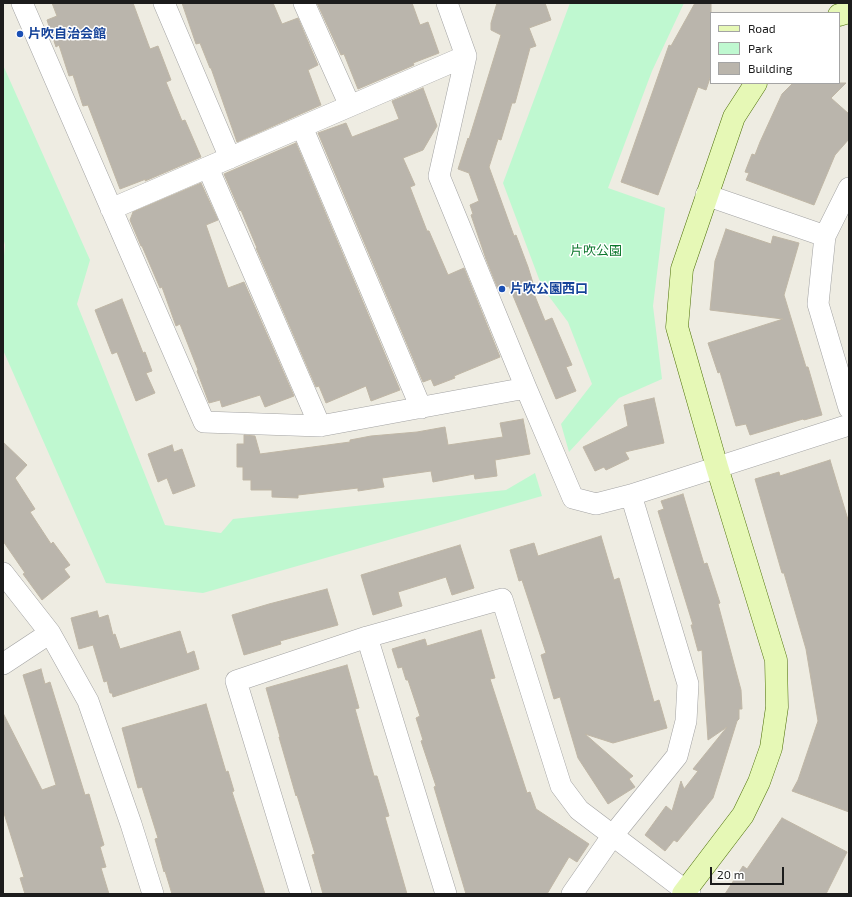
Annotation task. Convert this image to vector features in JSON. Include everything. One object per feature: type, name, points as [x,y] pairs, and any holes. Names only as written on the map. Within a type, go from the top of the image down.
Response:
[{"type":"street","points":[[22,3],[204,422],[320,426],[526,388]]},
{"type":"street","points":[[164,3],[230,158]]},
{"type":"street","points":[[304,3],[350,106]]},
{"type":"street","points":[[447,3],[466,56],[439,176],[573,498],[596,504],[631,495],[849,425]]},
{"type":"street","points":[[111,209],[466,56]]},
{"type":"street","points":[[301,894],[236,681],[367,637],[502,599],[561,786],[579,810],[686,893],[743,815],[759,782],[771,748],[777,707],[776,660],[717,467],[677,327],[682,269],[734,117],[755,84]]},
{"type":"street","points":[[302,127],[421,408]]},
{"type":"street","points":[[208,168],[320,426]]},
{"type":"street","points":[[849,188],[825,236],[818,304],[849,408]]},
{"type":"street","points":[[706,196],[825,236]]},
{"type":"street","points":[[572,894],[613,835],[677,756],[686,721],[688,684],[631,495]]},
{"type":"street","points":[[3,573],[50,633],[88,701],[131,824],[153,894]]},
{"type":"street","points":[[3,664],[50,633]]},
{"type":"street","points":[[367,637],[446,894]]},
{"type":"green space","name":"片吹公園","points":[[570,3],[684,3],[652,71],[608,188],[665,208],[653,306],[662,379],[619,398],[569,452],[561,424],[592,384],[568,322],[542,287],[503,183]]},
{"type":"green space","points":[[3,65],[90,260],[77,304],[165,525],[221,533],[233,519],[506,490],[535,473],[542,496],[203,593],[106,583],[3,350],[3,266],[5,245],[3,237]]},
{"type":"building","points":[[52,3],[133,3],[150,49],[158,46],[171,80],[166,82],[182,121],[185,120],[201,157],[145,181],[146,179],[120,189],[88,105],[83,106],[73,75],[69,76],[59,45],[56,47],[47,20],[57,16]]},
{"type":"building","points":[[182,3],[273,3],[282,24],[298,18],[318,65],[308,70],[321,105],[237,142],[211,68],[200,43],[196,44]]},
{"type":"building","points":[[317,3],[412,3],[420,25],[428,22],[439,53],[413,63],[414,65],[358,89],[344,54],[341,55]]},
{"type":"building","points":[[497,3],[545,3],[551,20],[529,28],[536,46],[530,48],[515,103],[512,103],[501,140],[498,139],[489,167],[514,236],[516,235],[528,267],[533,283],[530,284],[545,321],[552,318],[572,365],[566,367],[576,391],[556,399],[509,286],[498,289],[471,215],[473,214],[470,205],[479,201],[469,173],[458,169],[468,138],[469,139],[501,35],[491,30],[491,23]]},
{"type":"building","points":[[695,3],[711,3],[710,78],[706,90],[698,87],[658,195],[621,182],[669,45],[671,46]]},
{"type":"building","points":[[846,83],[831,98],[849,114],[849,139],[835,155],[814,205],[746,180],[749,173],[745,172],[752,154],[755,155],[782,94],[792,84]]},
{"type":"building","points":[[423,88],[437,126],[423,150],[403,158],[415,185],[410,187],[427,231],[429,231],[448,275],[464,268],[500,357],[434,386],[431,379],[423,382],[318,133],[346,123],[352,137],[399,119],[392,101]]},
{"type":"building","points":[[296,143],[400,390],[371,401],[366,386],[326,403],[319,386],[316,387],[241,210],[240,211],[224,174]]},
{"type":"building","points":[[201,183],[218,220],[206,225],[228,288],[244,282],[294,396],[265,407],[260,395],[222,407],[220,400],[209,403],[180,324],[176,326],[162,287],[160,288],[130,220],[133,212]]},
{"type":"building","points":[[726,229],[771,244],[773,236],[799,243],[784,295],[822,415],[803,419],[750,435],[746,424],[736,426],[720,372],[718,373],[708,343],[783,319],[710,310],[715,261]]},
{"type":"building","points":[[122,299],[143,353],[145,352],[152,371],[146,373],[155,393],[136,401],[117,352],[112,354],[95,310]]},
{"type":"building","points":[[654,398],[664,443],[625,452],[629,459],[606,470],[604,467],[595,471],[583,447],[628,426],[624,405]]},
{"type":"building","points":[[523,419],[530,454],[495,460],[497,476],[475,479],[474,474],[433,482],[431,471],[382,478],[384,487],[358,491],[358,488],[298,495],[298,498],[272,497],[272,490],[251,490],[251,480],[243,480],[243,467],[237,467],[237,444],[244,444],[244,435],[255,436],[260,454],[350,442],[350,440],[371,436],[417,432],[445,427],[448,445],[503,437],[500,423]]},
{"type":"building","points":[[3,442],[27,465],[15,478],[35,509],[30,512],[51,544],[53,542],[70,565],[64,569],[70,577],[42,600],[23,574],[25,573],[3,541]]},
{"type":"building","points":[[172,445],[174,452],[182,449],[195,486],[173,494],[167,478],[158,482],[148,454]]},
{"type":"building","points":[[830,460],[849,523],[849,812],[792,791],[798,780],[818,721],[806,649],[755,479],[779,472],[780,476]]},
{"type":"building","points":[[683,494],[704,564],[707,563],[720,603],[718,604],[741,690],[742,709],[739,709],[739,719],[737,721],[713,798],[677,842],[674,840],[665,851],[645,835],[666,806],[672,811],[681,781],[684,789],[698,771],[693,769],[727,727],[708,740],[702,650],[698,651],[691,625],[693,625],[658,511],[664,509],[661,501]]},
{"type":"building","points":[[601,536],[614,580],[619,578],[654,702],[659,700],[667,728],[613,743],[585,734],[633,776],[629,779],[635,787],[608,804],[578,758],[560,697],[554,699],[541,655],[546,653],[522,580],[519,581],[510,550],[534,543],[538,556]]},
{"type":"building","points":[[460,545],[474,588],[452,595],[446,577],[398,592],[402,606],[373,615],[361,575]]},
{"type":"building","points":[[327,589],[338,625],[280,641],[281,644],[244,655],[232,615]]},
{"type":"building","points":[[97,611],[99,618],[108,615],[113,635],[115,634],[120,649],[180,631],[187,654],[194,651],[199,669],[113,697],[112,693],[110,693],[107,681],[104,682],[93,645],[79,649],[71,618]]},
{"type":"building","points":[[481,630],[495,678],[490,679],[527,793],[530,792],[536,809],[589,844],[577,862],[569,857],[547,894],[466,894],[434,787],[436,786],[421,741],[423,740],[416,718],[420,716],[408,680],[406,680],[402,667],[398,668],[392,649],[425,639],[427,646]]},
{"type":"building","points":[[347,665],[359,708],[355,709],[374,776],[377,776],[389,816],[385,817],[407,894],[323,894],[312,855],[315,854],[297,795],[296,796],[266,688]]},
{"type":"building","points":[[41,669],[45,684],[50,682],[85,795],[89,794],[104,845],[100,847],[106,867],[101,868],[109,894],[25,894],[20,878],[24,877],[3,810],[3,713],[42,790],[56,785],[23,675]]},
{"type":"building","points":[[206,704],[226,772],[228,771],[234,791],[232,792],[265,894],[172,894],[165,871],[164,872],[155,839],[158,838],[142,787],[138,788],[122,728]]},
{"type":"building","points":[[782,818],[847,852],[826,894],[725,894],[743,866],[747,869]]},
{"type":"place","name":"片吹自治会館","points":[[20,34]]},
{"type":"place","name":"片吹公園西口","points":[[502,289]]}]
